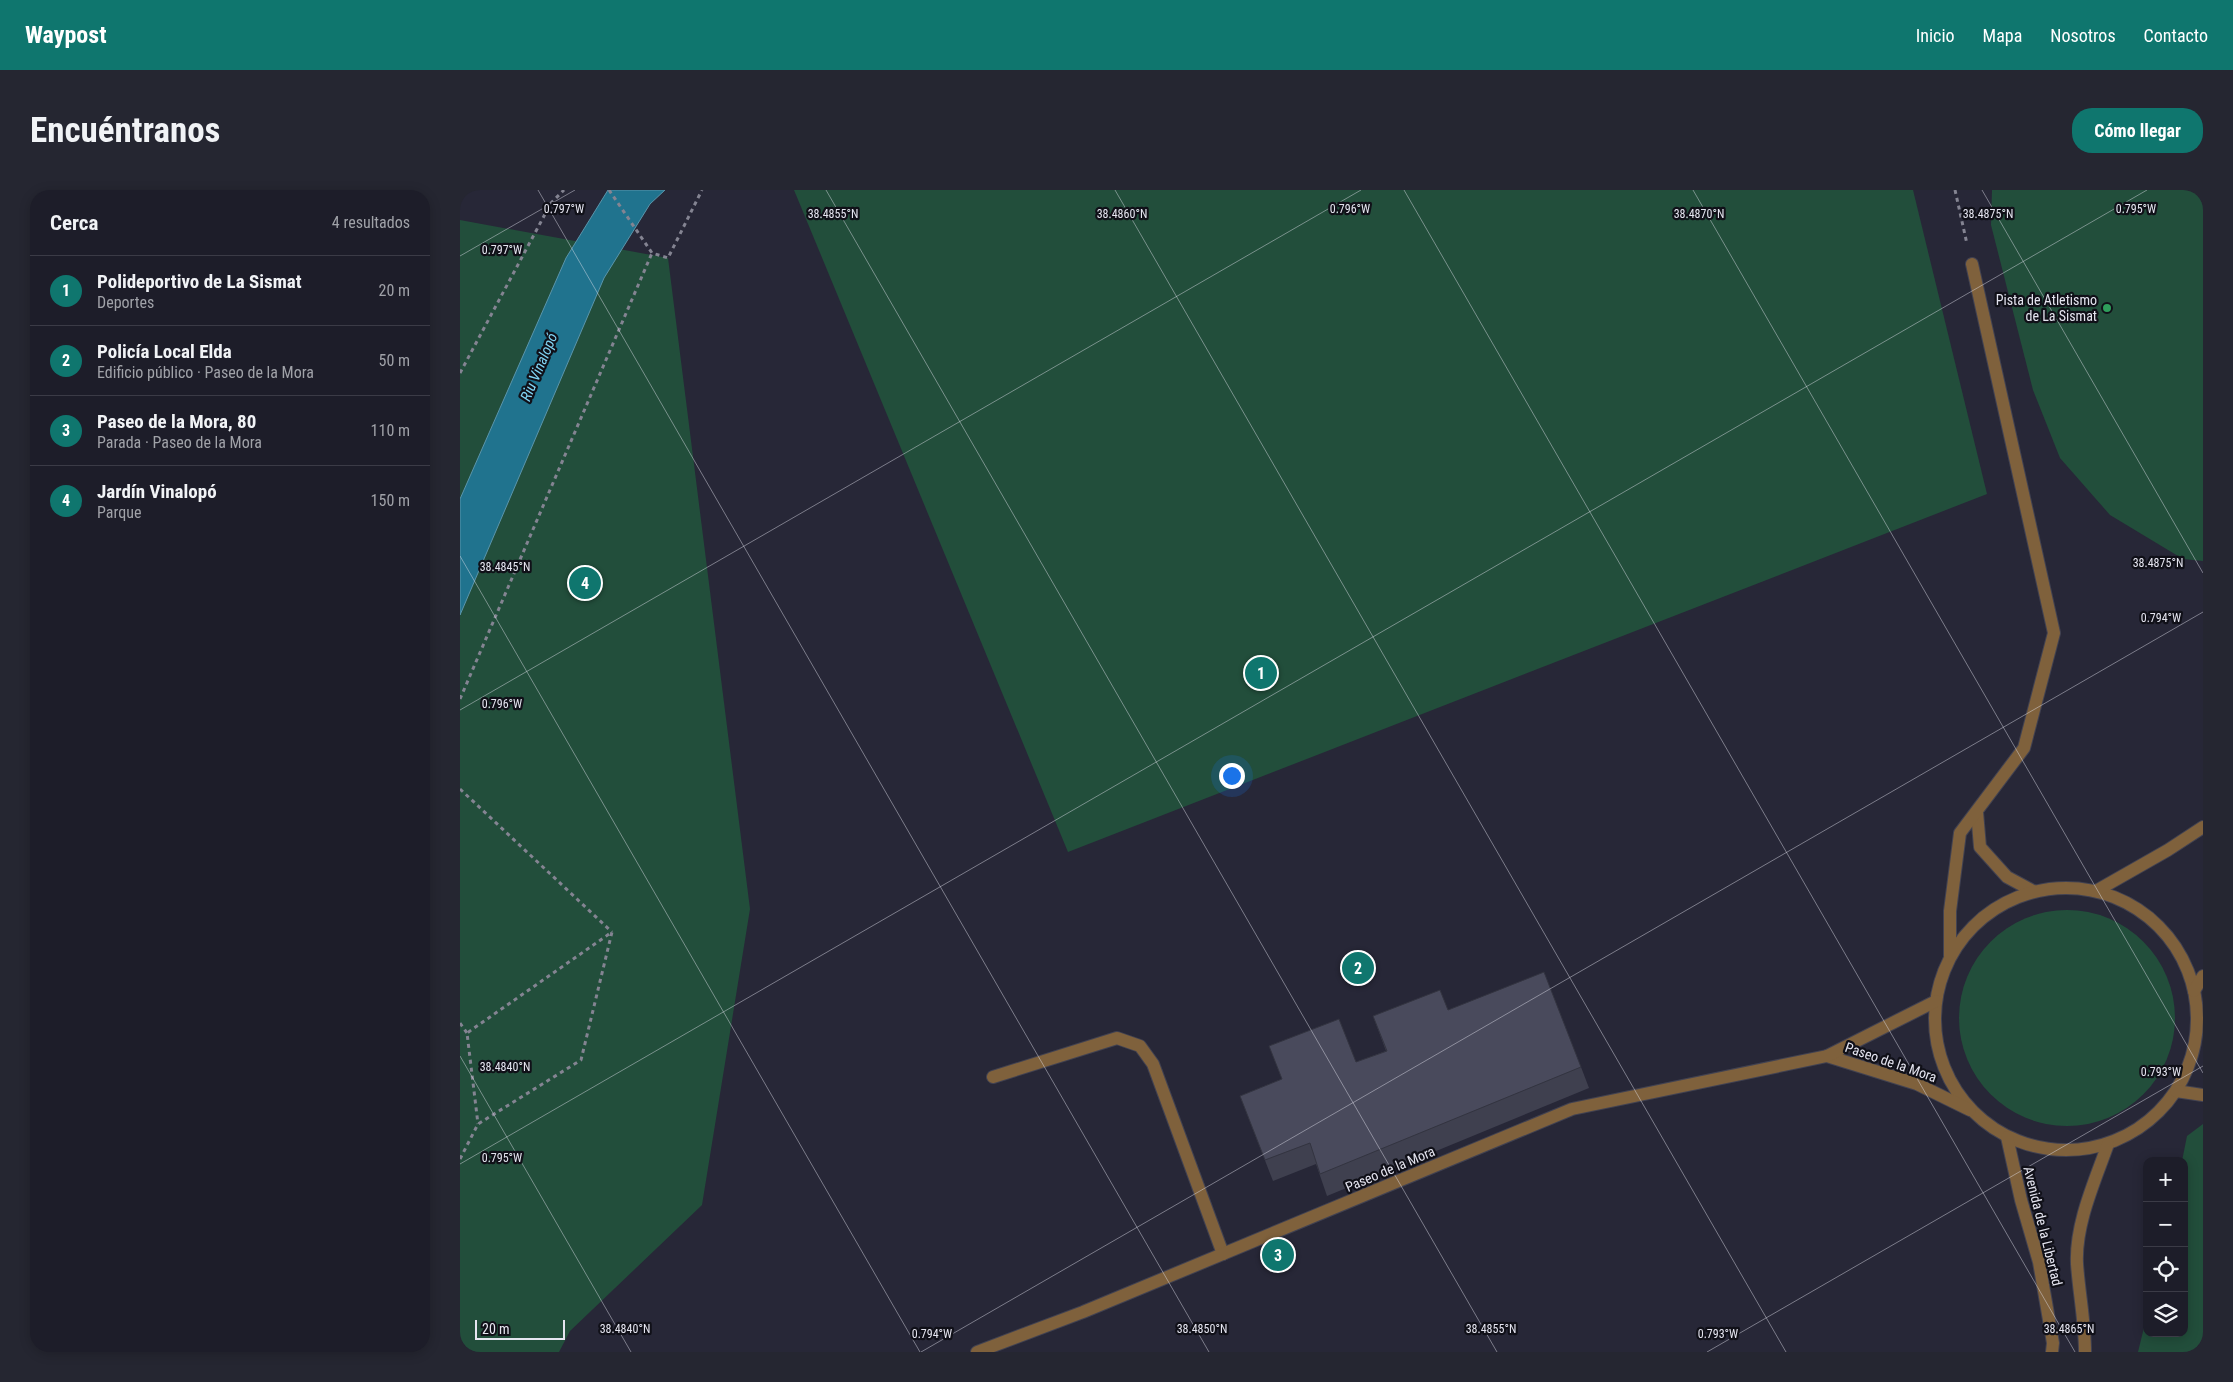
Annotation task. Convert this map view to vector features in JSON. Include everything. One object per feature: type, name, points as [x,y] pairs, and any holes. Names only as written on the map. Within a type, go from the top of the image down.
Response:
[{"type":"street","points":[[1950,956],[1950,911],[1960,832],[2024,748],[2054,633],[1972,264]]},
{"type":"street","points":[[1977,812],[1980,847],[2007,877],[2033,892]]},
{"type":"street","points":[[2096,891],[2168,850],[2203,827]]},
{"type":"street","points":[[2064,887],[2096,891],[2130,904],[2160,927],[2182,957],[2194,991],[2200,1025],[2192,1058],[2176,1091],[2147,1124],[2108,1144],[2074,1150],[2039,1148],[2007,1136],[1972,1111],[1948,1078],[1936,1041],[1936,1001],[1941,978],[1950,956],[1971,927],[2000,905],[2033,892],[2064,887]]},
{"type":"street","points":[[2194,991],[2203,976]]},
{"type":"street","name":"Paseo de la Mora","points":[[976,1352],[1083,1312],[1572,1109],[1827,1056],[1936,1001]]},
{"type":"street","points":[[993,1077],[1116,1038],[1140,1046],[1153,1064],[1223,1254]]},
{"type":"street","name":"Paseo de la Mora","points":[[1827,1056],[1917,1084],[1972,1111]]},
{"type":"street","points":[[2176,1091],[2203,1095]]},
{"type":"street","name":"Avenida de la Libertad","points":[[2007,1136],[2021,1200],[2040,1262],[2053,1343],[2052,1352]]},
{"type":"street","name":"Avenida de la Libertad","points":[[2085,1352],[2085,1330],[2077,1262],[2082,1217],[2108,1144]]},
{"type":"path","points":[[460,373],[552,203],[564,190]]},
{"type":"path","points":[[609,190],[652,254],[668,258],[702,190]]},
{"type":"path","points":[[1955,190],[1972,264]]},
{"type":"path","points":[[460,699],[652,254]]},
{"type":"path","points":[[460,789],[612,932]]},
{"type":"path","points":[[467,1033],[612,932]]},
{"type":"path","points":[[460,1159],[478,1124],[581,1060],[612,932]]},
{"type":"path","points":[[460,1023],[467,1033],[478,1124]]},
{"type":"green space","points":[[794,190],[1913,190],[1987,494],[1068,852]]},
{"type":"green space","name":"Pista de Atletismo de La Sismat","points":[[1992,190],[2203,190],[2203,561],[2183,559],[2110,515],[2060,458],[2033,390],[1991,225]]},
{"type":"green space","points":[[460,220],[668,258],[750,909],[702,1205],[570,1331],[559,1352],[460,1352]]},
{"type":"green space","points":[[2056,910],[2078,910],[2098,914],[2118,922],[2144,941],[2163,967],[2171,987],[2175,1018],[2171,1049],[2163,1069],[2144,1095],[2118,1114],[2098,1122],[2078,1126],[2056,1126],[2036,1122],[2016,1114],[1998,1102],[1983,1087],[1971,1069],[1963,1049],[1959,1029],[1959,1007],[1963,987],[1971,967],[1983,949],[1998,934],[2016,922],[2036,914]]},
{"type":"green space","points":[[2203,1124],[2203,1352],[2138,1352],[2143,1331],[2143,1337],[2188,1337],[2188,1157],[2183,1157],[2187,1136]]},
{"type":"water","name":"Riu Vinalopó","points":[[608,190],[665,190],[650,204],[604,278],[460,615],[460,499],[566,258]]},
{"type":"building","points":[[1544,972],[1581,1067],[1320,1174],[1310,1143],[1265,1160],[1240,1096],[1282,1079],[1269,1046],[1339,1019],[1356,1062],[1387,1051],[1373,1016],[1440,990],[1448,1010]]},
{"type":"place","name":"Pista de Atletismo de La Sismat","points":[[2107,308]]},
{"type":"place","name":"Jardín Vinalopó","points":[[585,583]]},
{"type":"place","name":"Polideportivo de La Sismat","points":[[1261,673]]},
{"type":"place","name":"Policía Local Elda","points":[[1358,968]]},
{"type":"place","name":"Paseo de la Mora, 80","points":[[1278,1255]]}]
